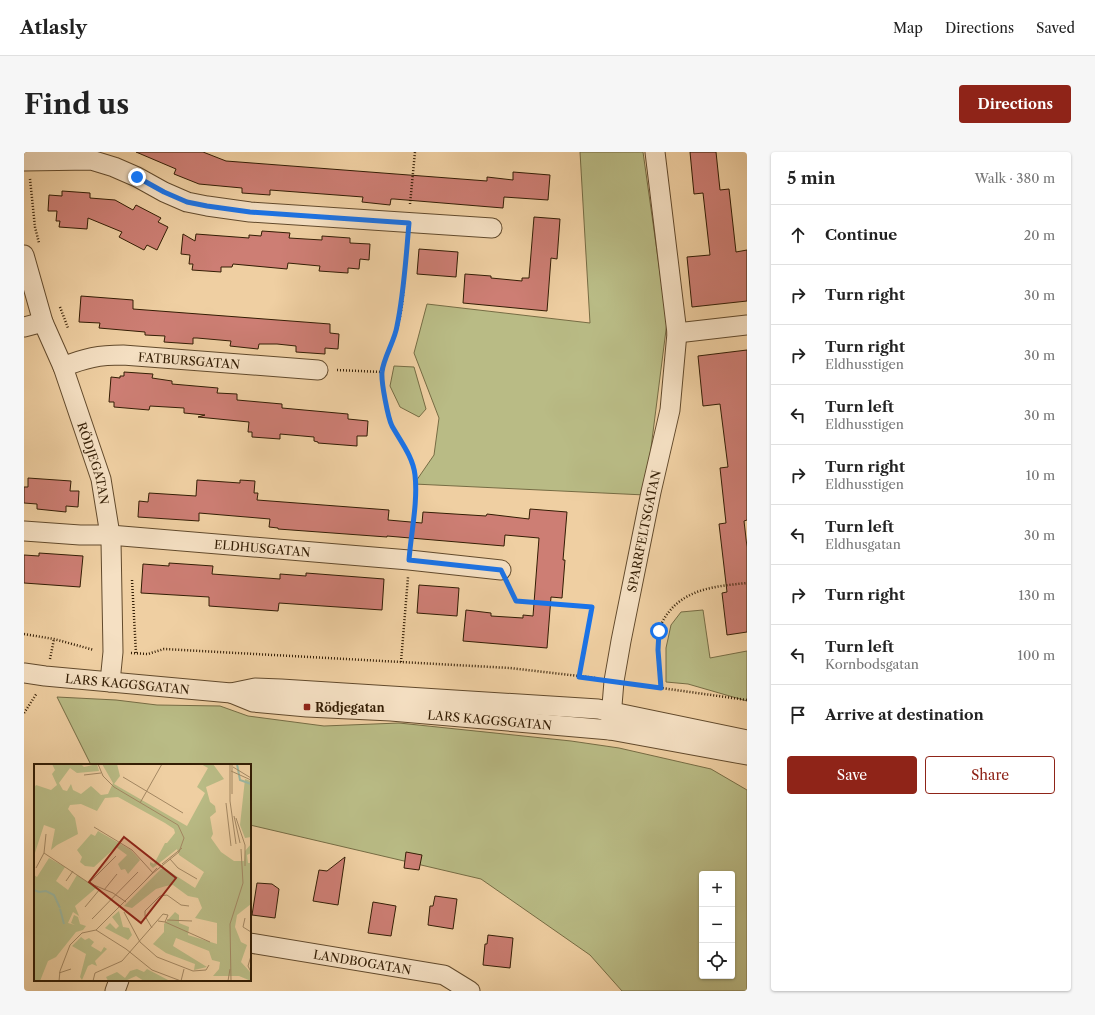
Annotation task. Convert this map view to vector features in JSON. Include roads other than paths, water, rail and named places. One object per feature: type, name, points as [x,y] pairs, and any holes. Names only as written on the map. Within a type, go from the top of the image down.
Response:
[{"type":"street","name":"SPARRFELTSGATAN","points":[[610,730],[614,681],[651,492],[670,410],[676,333],[655,152]]},
{"type":"street","points":[[24,161],[91,160],[119,169],[187,202],[207,206],[250,212],[492,228]]},
{"type":"street","name":"RÖDJEGATAN","points":[[24,255],[43,322],[63,367],[101,479],[110,535],[113,652],[110,682]]},
{"type":"street","points":[[24,327],[43,322]]},
{"type":"street","points":[[676,333],[747,325]]},
{"type":"street","name":"FATBURSGATAN","points":[[63,367],[80,360],[104,355],[123,355],[318,370]]},
{"type":"street","name":"ELDHUSGATAN","points":[[24,531],[80,535],[110,535],[409,560],[501,570]]},
{"type":"street","name":"LARS KAGGSGATAN","points":[[24,673],[231,693],[255,688],[281,689],[611,711],[747,740]]},
{"type":"street","name":"LARS KAGGSGATAN","points":[[231,693],[253,702],[307,707],[390,711],[610,730],[747,755]]},
{"type":"street","name":"LANDBOGATAN","points":[[251,943],[444,975],[470,991]]},
{"type":"street","points":[[115,991],[119,981]]},
{"type":"place","name":"Rödjegatan","points":[[307,707]]}]
